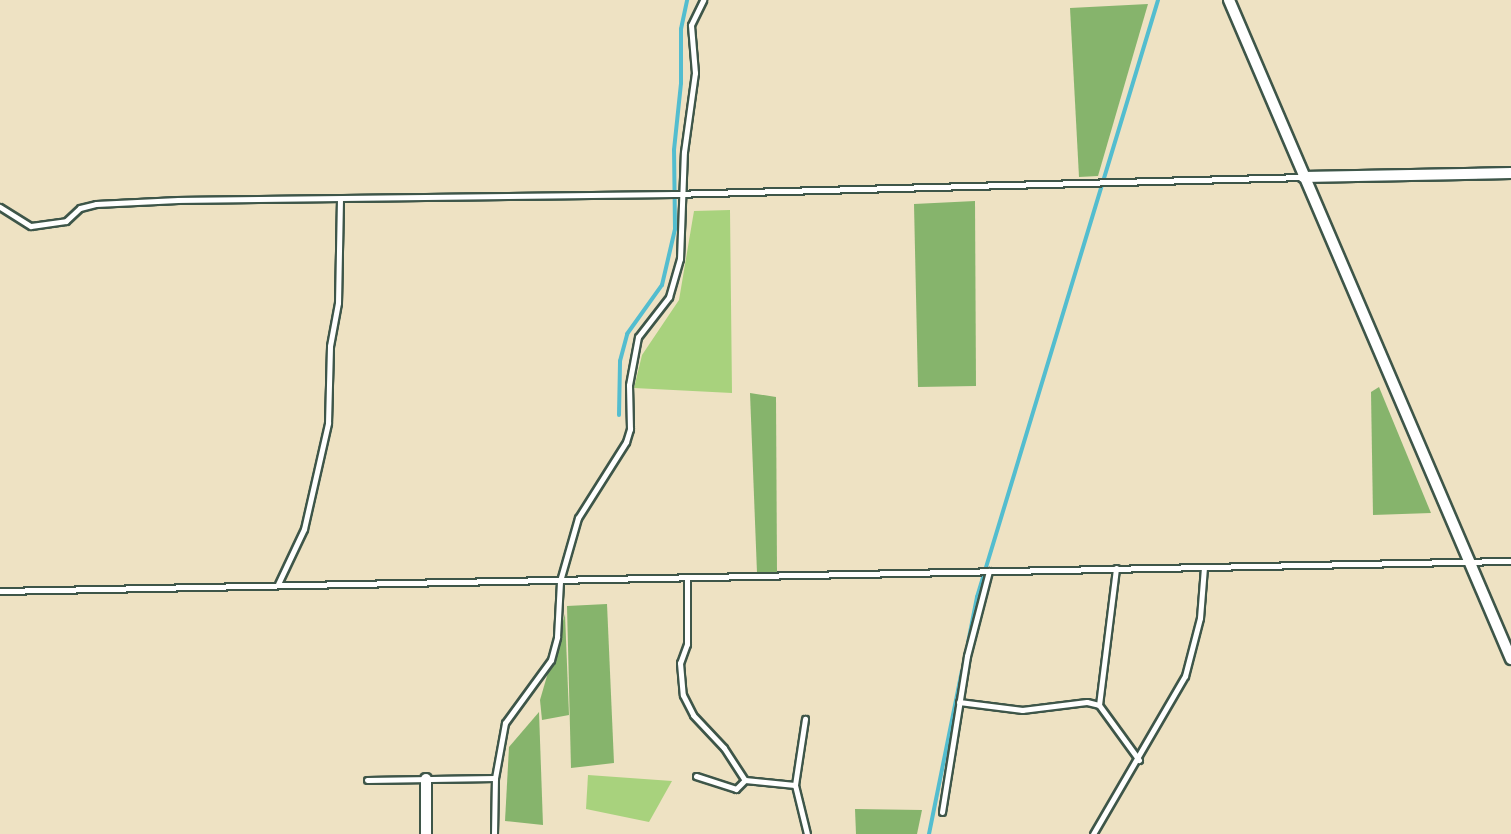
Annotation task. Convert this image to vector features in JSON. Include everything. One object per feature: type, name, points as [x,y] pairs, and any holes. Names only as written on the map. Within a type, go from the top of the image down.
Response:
[{"type":"street","points":[[1229,0],[1511,659]]},
{"type":"street","points":[[1303,177],[1511,174]]},
{"type":"street","points":[[426,779],[426,834]]},
{"type":"lane","points":[[494,834],[495,778],[505,723],[551,660],[557,637],[561,581],[578,518],[626,442],[632,360],[638,337],[669,297],[675,280],[684,194],[684,152],[695,73],[692,25],[703,0]]},
{"type":"lane","points":[[0,207],[31,225],[52,225],[96,204],[684,194],[1303,177]]},
{"type":"lane","points":[[278,584],[304,529],[328,423],[330,346],[338,303],[340,200]]},
{"type":"lane","points":[[0,591],[1511,561]]},
{"type":"lane","points":[[1093,834],[1139,760],[1185,676],[1200,618],[1204,567]]},
{"type":"lane","points":[[1116,568],[1099,705],[1139,760]]},
{"type":"lane","points":[[942,812],[959,702],[990,571]]},
{"type":"lane","points":[[687,578],[687,644],[680,663],[683,695],[693,715],[724,748],[744,780]]},
{"type":"lane","points":[[959,702],[1022,710],[1077,702],[1099,705]]},
{"type":"lane","points":[[805,719],[795,786],[807,834]]},
{"type":"lane","points":[[696,776],[736,789],[744,780]]},
{"type":"lane","points":[[367,780],[495,778]]},
{"type":"lane","points":[[744,780],[795,786]]},
{"type":"green space","points":[[1148,4],[1098,176],[1079,177],[1070,8]]},
{"type":"green space","points":[[975,201],[976,386],[918,387],[914,204]]},
{"type":"green space","points":[[730,210],[732,393],[634,388],[642,355],[679,300],[694,211]]},
{"type":"green space","points":[[1379,387],[1431,513],[1373,515],[1371,392]]},
{"type":"green space","points":[[750,393],[776,397],[777,572],[757,573]]},
{"type":"green space","points":[[607,604],[614,763],[571,768],[567,606]]},
{"type":"green space","points":[[565,614],[569,715],[542,720],[540,700]]},
{"type":"green space","points":[[539,712],[543,825],[505,821],[509,747]]},
{"type":"green space","points":[[588,775],[672,781],[649,822],[586,809]]},
{"type":"green space","points":[[855,809],[922,810],[917,834],[856,834]]},
{"type":"waterway","points":[[619,415],[620,361],[627,334],[662,285],[675,229],[674,150],[681,83],[681,29],[687,0]]},
{"type":"waterway","points":[[968,643],[977,597],[1158,0]]},
{"type":"waterway","points":[[929,834],[962,671]]}]
